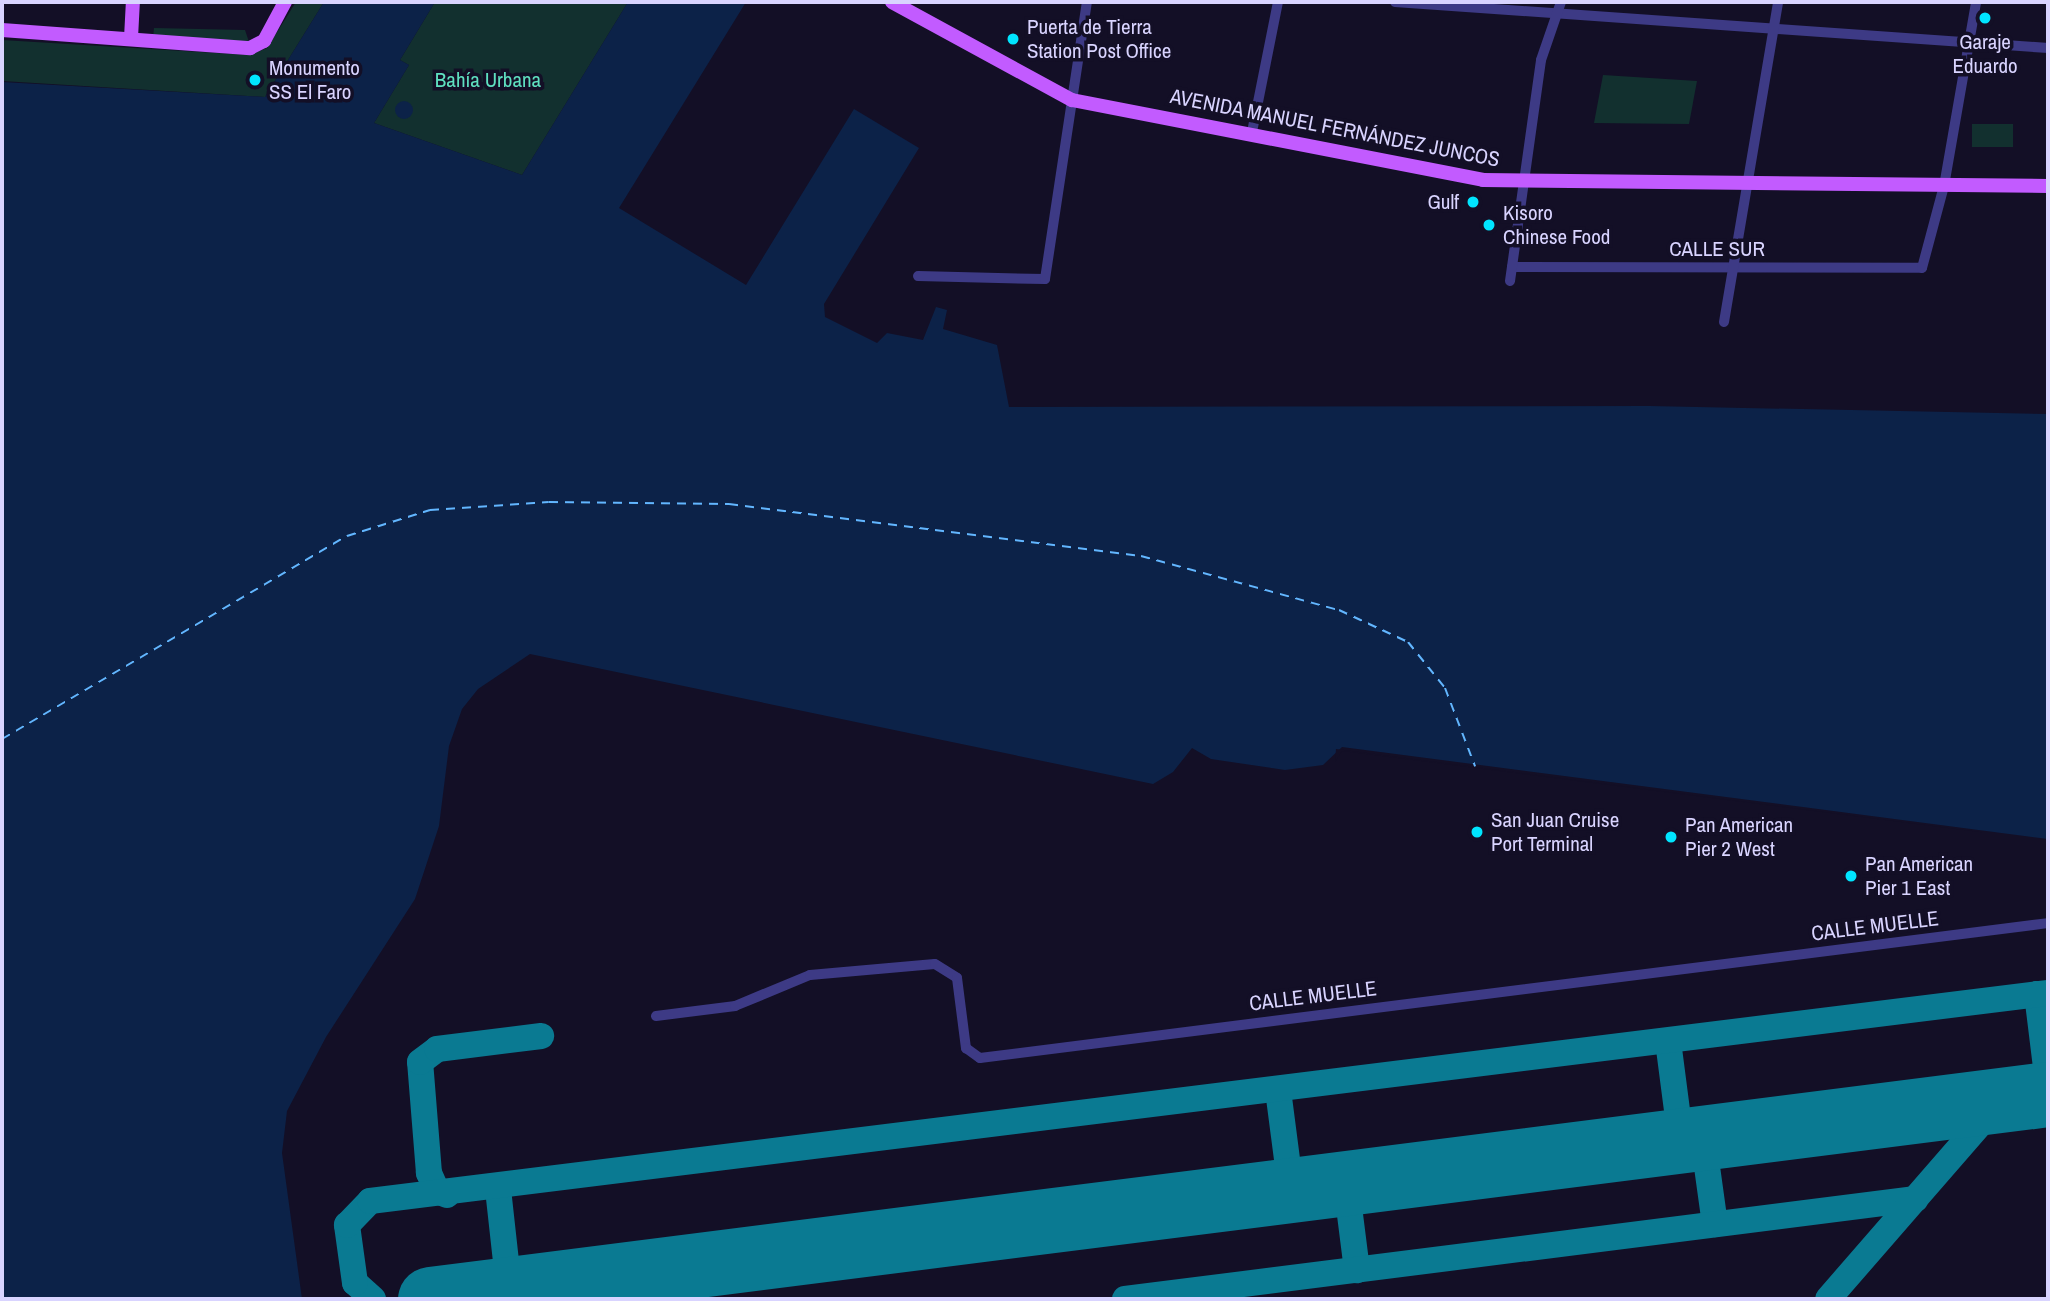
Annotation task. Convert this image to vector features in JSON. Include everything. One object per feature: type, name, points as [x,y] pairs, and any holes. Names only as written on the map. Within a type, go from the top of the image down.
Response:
[{"type":"main road","points":[[131,38],[133,2]]},
{"type":"main road","points":[[2,30],[250,48],[264,41],[285,2]]},
{"type":"main road","name":"AVENIDA MANUEL FERNÁNDEZ JUNCOS","points":[[892,2],[1072,100],[1252,132],[1448,175],[1523,184],[2048,186]]},
{"type":"street","points":[[918,276],[1045,279],[1087,2]]},
{"type":"street","points":[[1252,132],[1278,2]]},
{"type":"street","points":[[1395,2],[1561,6],[1773,28],[2048,48]]},
{"type":"street","points":[[1724,322],[1778,2]]},
{"type":"street","points":[[1944,186],[1976,2]]},
{"type":"street","points":[[1510,281],[1541,60],[1561,6]]},
{"type":"street","name":"CALLE SUR","points":[[1512,267],[1922,268],[1944,186]]},
{"type":"street","name":"CALLE MUELLE","points":[[656,1016],[735,1006],[810,975],[935,964],[957,978],[966,1048],[980,1058],[2048,923]]},
{"type":"green space","points":[[296,2],[324,2],[265,97],[2,81],[2,40],[249,55],[267,48]]},
{"type":"green space","name":"Bahía Urbana","points":[[435,2],[628,2],[522,175],[374,123],[409,65],[400,60]]},
{"type":"green space","points":[[154,28],[245,30],[249,42],[153,38]]},
{"type":"green space","points":[[1603,75],[1697,81],[1689,124],[1594,123]]},
{"type":"green space","points":[[1972,124],[2013,124],[2013,147],[1972,147]]},
{"type":"water","points":[[324,2],[435,2],[400,60],[409,65],[374,123],[522,175],[628,2],[746,2],[619,208],[746,285],[854,109],[919,148],[824,304],[825,317],[877,343],[887,333],[923,340],[936,307],[947,310],[943,329],[997,345],[1009,407],[1649,406],[2048,414],[2048,839],[1342,747],[1323,765],[1285,770],[1211,759],[1192,748],[1173,772],[1153,784],[530,654],[478,689],[462,709],[449,746],[439,826],[415,899],[326,1037],[287,1111],[282,1153],[302,1299],[2,1299],[2,82],[265,97]]},
{"type":"water","points":[[404,101],[410,104],[413,110],[410,116],[404,119],[398,116],[395,110],[398,104]]},
{"type":"pier","points":[[1336,749],[1995,834],[1342,751],[1335,762]]},
{"type":"ferry route","points":[[2,739],[347,536],[430,510],[549,502],[729,504],[1141,556],[1339,610],[1408,642],[1445,688],[1475,766]]},
{"type":"taxiway","points":[[373,1299],[355,1283],[347,1225],[370,1201],[2048,993]]},
{"type":"taxiway","points":[[2037,994],[2048,1083]]},
{"type":"taxiway","points":[[447,1195],[437,1191],[429,1173],[420,1062],[437,1049],[541,1036]]},
{"type":"taxiway","points":[[1668,1041],[1681,1141]]},
{"type":"taxiway","points":[[1278,1090],[1291,1190]]},
{"type":"taxiway","points":[[1828,1299],[2001,1100]]},
{"type":"taxiway","points":[[1703,1138],[1715,1224]]},
{"type":"taxiway","points":[[1346,1183],[1357,1270]]},
{"type":"taxiway","points":[[498,1189],[509,1289]]},
{"type":"taxiway","points":[[1125,1299],[1916,1199]]},
{"type":"taxiway","points":[[552,1284],[554,1299]]},
{"type":"taxiway","points":[[474,1299],[478,1293]]},
{"type":"runway","points":[[430,1299],[2048,1094]]},
{"type":"place","name":"Garaje Eduardo","points":[[1985,18]]},
{"type":"place","name":"Puerta de Tierra Station Post Office","points":[[1013,39]]},
{"type":"place","name":"Monumento SS El Faro","points":[[255,80]]},
{"type":"place","name":"Gulf","points":[[1473,202]]},
{"type":"place","name":"Kisoro Chinese Food","points":[[1489,225]]},
{"type":"place","name":"San Juan Cruise Port Terminal","points":[[1477,832]]},
{"type":"place","name":"Pan American Pier 2 West","points":[[1671,837]]},
{"type":"place","name":"Pan American Pier 1 East","points":[[1851,876]]}]
